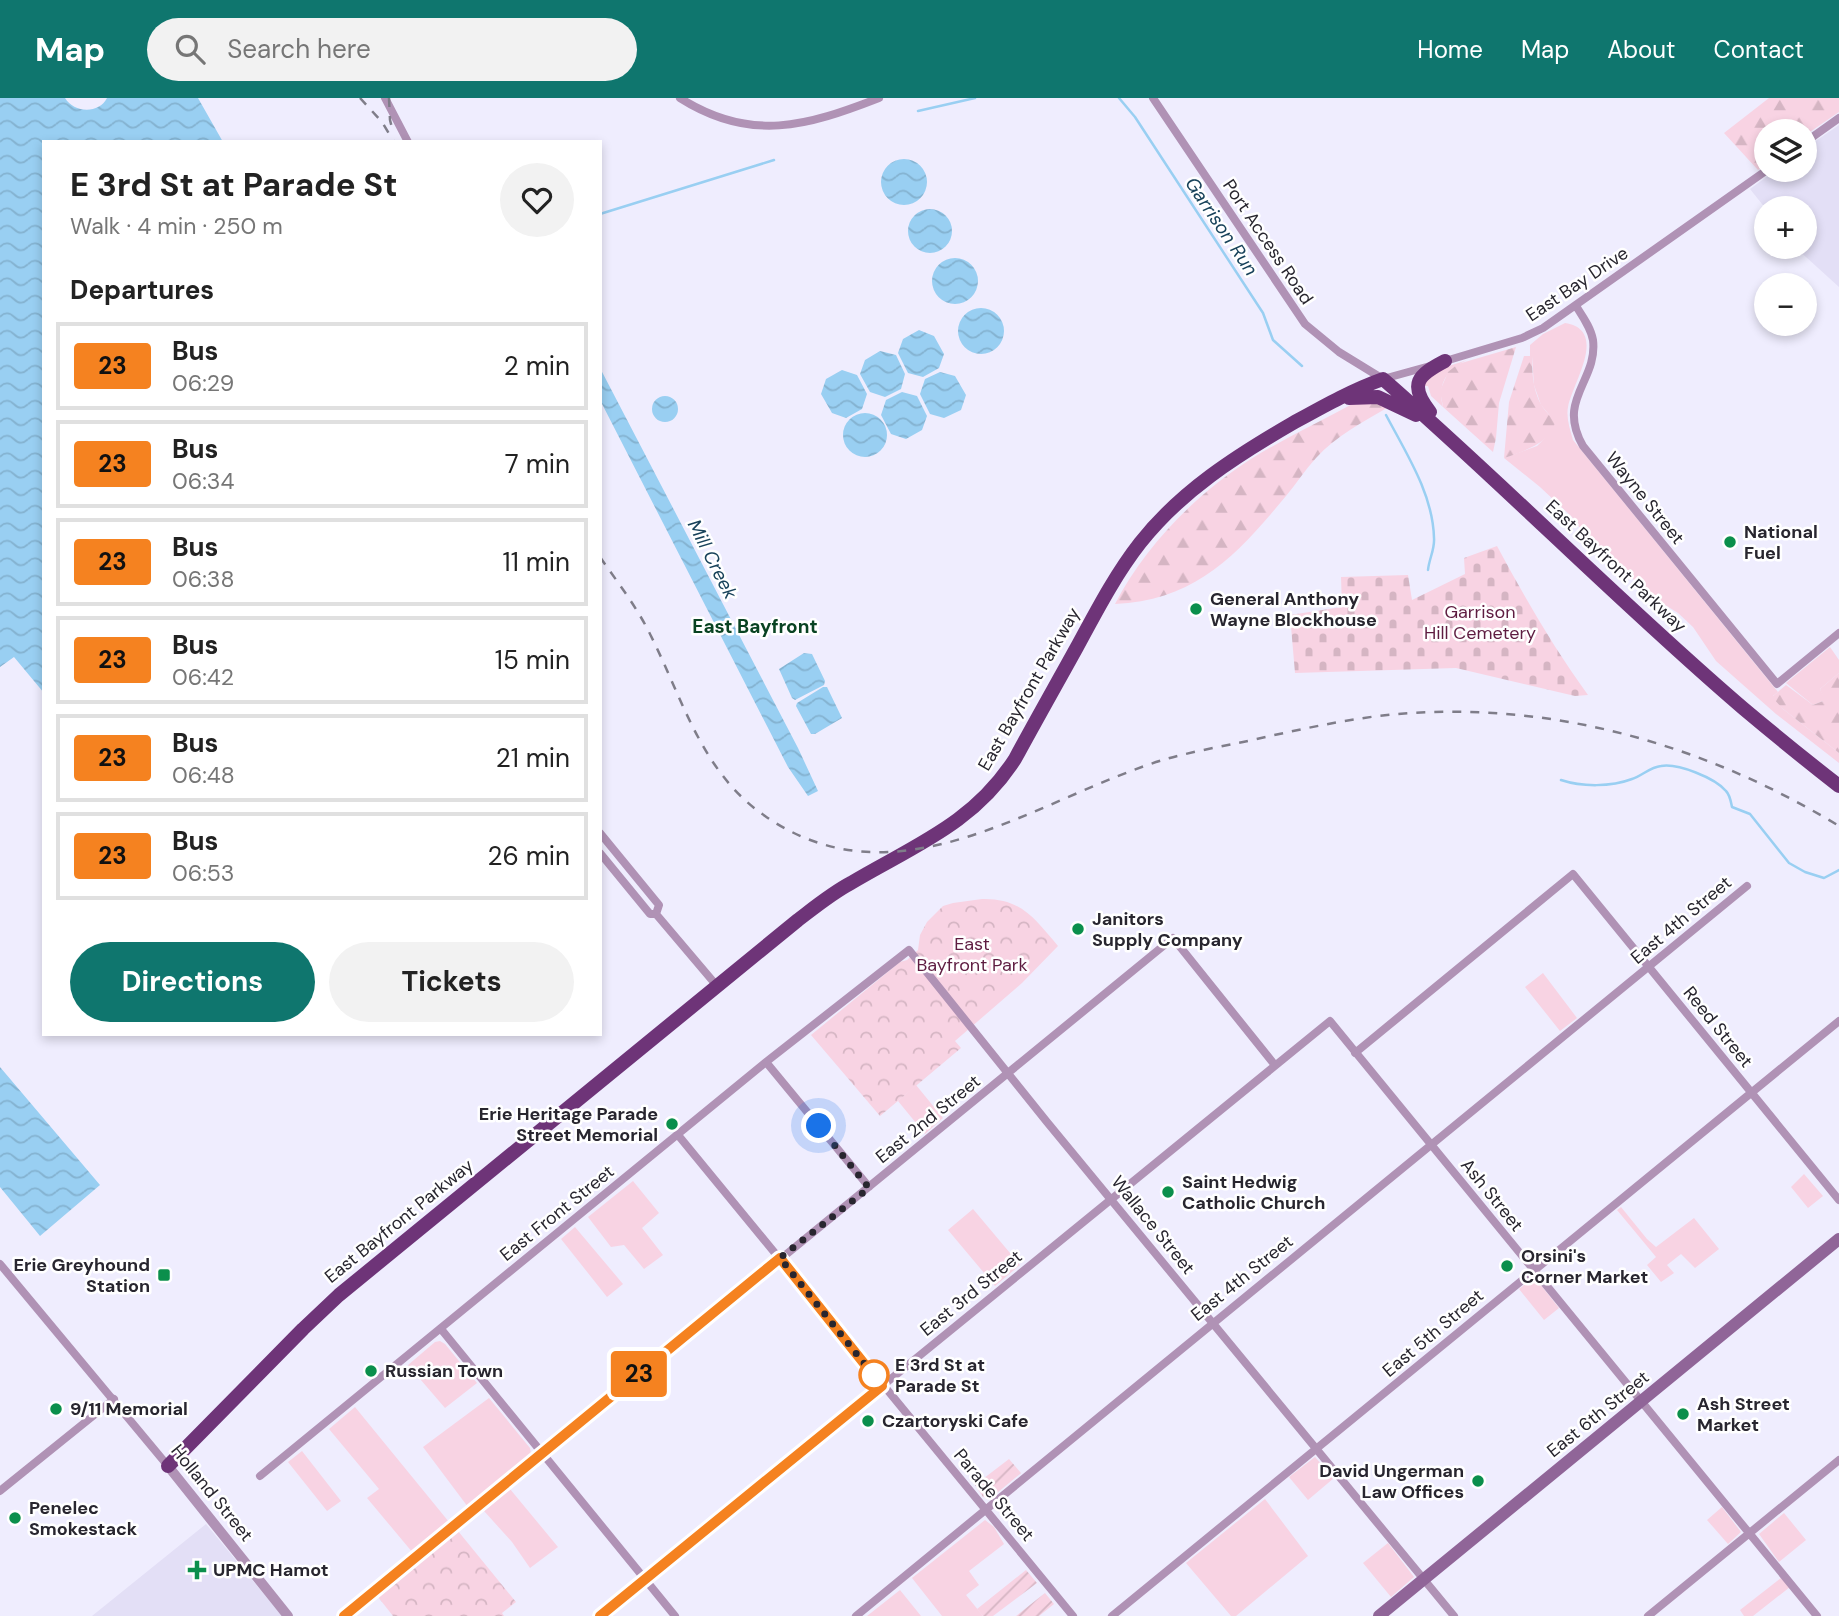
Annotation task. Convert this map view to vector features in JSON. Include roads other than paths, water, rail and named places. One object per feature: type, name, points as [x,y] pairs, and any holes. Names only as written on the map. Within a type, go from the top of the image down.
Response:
[{"type":"highway","points":[[1445,433],[1420,399],[1418,386],[1423,373],[1446,361]]},
{"type":"highway","name":"East Bayfront Parkway","points":[[169,1466],[293,1338],[340,1295],[718,986],[829,897],[933,838],[978,805],[998,784],[1015,759],[1109,589],[1156,524],[1178,502],[1223,466],[1331,402],[1383,379],[1713,681],[1839,786]]},
{"type":"highway","points":[[1331,402],[1357,397],[1378,397],[1407,409],[1445,433]]},
{"type":"main road","name":"East 6th Street","points":[[1379,1616],[1839,1239]]},
{"type":"street","points":[[386,98],[407,140]]},
{"type":"street","points":[[680,98],[722,118],[776,126],[822,119],[879,98]]},
{"type":"street","name":"Port Access Road","points":[[1153,98],[1299,317],[1328,344],[1383,379]]},
{"type":"street","points":[[1817,134],[1839,120]]},
{"type":"street","name":"East Bay Drive","points":[[1383,379],[1530,335],[1576,306],[1754,179]]},
{"type":"street","name":"Wayne Street","points":[[1576,306],[1591,332],[1593,347],[1590,364],[1575,404],[1573,418],[1577,435],[1653,534],[1777,684],[1839,633]]},
{"type":"street","points":[[602,835],[659,905],[656,914]]},
{"type":"street","points":[[602,855],[650,914],[656,914],[718,986]]},
{"type":"street","name":"Reed Street","points":[[1355,1053],[1573,874],[1839,1200]]},
{"type":"street","name":"East 4th Street","points":[[856,1616],[1747,886]]},
{"type":"street","name":"East 2nd Street","points":[[344,1616],[1173,938],[1274,1064]]},
{"type":"street","name":"Wallace Street","points":[[909,950],[1454,1616]]},
{"type":"street","name":"East Front Street","points":[[260,1476],[766,1062],[909,950]]},
{"type":"street","name":"Ash Street","points":[[1329,1021],[1817,1616]]},
{"type":"street","name":"East 3rd Street","points":[[600,1616],[1329,1021]]},
{"type":"street","name":"East 5th Street","points":[[1112,1616],[1839,1021]]},
{"type":"street","points":[[766,1062],[869,1188]]},
{"type":"street","name":"Parade Street","points":[[678,1135],[1073,1616]]},
{"type":"street","name":"Holland Street","points":[[0,1264],[169,1466],[288,1616]]},
{"type":"street","points":[[440,1329],[675,1616]]},
{"type":"street","points":[[0,1491],[114,1399]]},
{"type":"street","points":[[1648,1616],[1839,1460]]},
{"type":"water","points":[[0,98],[65,98],[74,107],[86,110],[98,107],[107,98],[198,98],[222,140],[42,140],[42,691],[14,657],[0,667]]},
{"type":"water","points":[[904,159],[920,166],[927,182],[920,198],[904,205],[888,198],[881,182],[888,166]]},
{"type":"water","points":[[930,209],[939,210],[946,215],[951,222],[951,240],[946,247],[939,252],[930,253],[921,252],[914,247],[909,240],[908,231],[909,222],[914,215],[921,210]]},
{"type":"water","points":[[955,258],[971,265],[978,281],[971,297],[955,304],[939,297],[932,281],[939,265]]},
{"type":"water","points":[[981,308],[997,315],[1004,331],[997,347],[981,354],[965,347],[958,331],[965,315]]},
{"type":"water","points":[[919,330],[934,336],[944,354],[939,368],[923,377],[908,373],[898,353],[903,339]]},
{"type":"water","points":[[880,351],[896,355],[905,374],[901,389],[885,397],[870,392],[860,374],[865,360]]},
{"type":"water","points":[[842,370],[857,375],[867,394],[862,409],[846,418],[832,413],[821,394],[826,379]]},
{"type":"water","points":[[602,372],[818,791],[808,796],[788,767],[602,404]]},
{"type":"water","points":[[940,372],[955,376],[966,395],[961,410],[944,418],[930,414],[920,394],[925,379]]},
{"type":"water","points":[[902,392],[917,396],[927,416],[922,430],[906,439],[891,434],[881,415],[886,400]]},
{"type":"water","points":[[665,396],[674,400],[678,409],[674,418],[665,422],[656,418],[652,409],[656,400]]},
{"type":"water","points":[[865,413],[880,420],[887,435],[880,450],[865,457],[850,450],[843,435],[850,420]]},
{"type":"water","points":[[804,653],[812,654],[825,681],[824,685],[795,700],[779,669]]},
{"type":"water","points":[[827,687],[842,718],[811,734],[796,706]]},
{"type":"water","points":[[0,1067],[100,1185],[40,1236],[0,1187]]},
{"type":"waterway","name":"Garrison Run","points":[[918,111],[975,98]]},
{"type":"waterway","name":"Garrison Run","points":[[1119,98],[1135,117],[1263,313],[1273,340],[1302,366]]},
{"type":"waterway","name":"Garrison Run","points":[[602,213],[774,160]]},
{"type":"waterway","name":"Garrison Run","points":[[1386,415],[1417,474],[1429,506],[1434,542],[1428,570]]},
{"type":"waterway","name":"Garrison Run","points":[[1561,780],[1606,785],[1624,782],[1657,767],[1686,769],[1721,786],[1728,794],[1732,807],[1750,814],[1789,863],[1824,878],[1839,870]]},
{"type":"railway","points":[[360,98],[382,122],[393,140]]},
{"type":"railway","points":[[389,98],[393,132]]},
{"type":"railway","points":[[602,560],[646,625],[696,734],[725,779],[743,799],[765,816],[815,842],[866,852],[916,849],[967,837],[1017,819],[1117,776],[1175,756],[1344,721],[1439,712],[1499,713],[1559,720],[1618,732],[1675,749],[1732,771],[1786,796],[1839,826]]},
{"type":"place","name":"National Fuel","points":[[1730,542]]},
{"type":"place","name":"General Anthony Wayne Blockhouse","points":[[1196,609]]},
{"type":"place","name":"Janitors Supply Company","points":[[1078,929]]},
{"type":"place","name":"Erie Heritage Parade Street Memorial","points":[[672,1124]]},
{"type":"place","name":"Saint Hedwig Catholic Church","points":[[1168,1192]]},
{"type":"place","name":"Orsini's Corner Market","points":[[1507,1266]]},
{"type":"place","name":"Erie Greyhound Station","points":[[164,1275]]},
{"type":"place","name":"Russian Town","points":[[371,1371]]},
{"type":"place","name":"E 3rd St at Parade St","points":[[874,1375]]},
{"type":"place","name":"9/11 Memorial","points":[[56,1409]]},
{"type":"place","name":"Ash Street Market","points":[[1683,1414]]},
{"type":"place","name":"Czartoryski Cafe","points":[[868,1421]]},
{"type":"place","name":"David Ungerman Law Offices","points":[[1478,1481]]},
{"type":"place","name":"Penelec Smokestack","points":[[15,1518]]},
{"type":"place","name":"UPMC Hamot","points":[[197,1570]]},
{"type":"district","name":"East Bayfront","points":[[755,626]]},
{"type":"water label","name":"Mill Creek","points":[[713,559]]},
{"type":"park label","name":"Garrison Hill Cemetery","points":[[1480,622]]},
{"type":"park label","name":"East Bayfront Park","points":[[972,954]]}]
